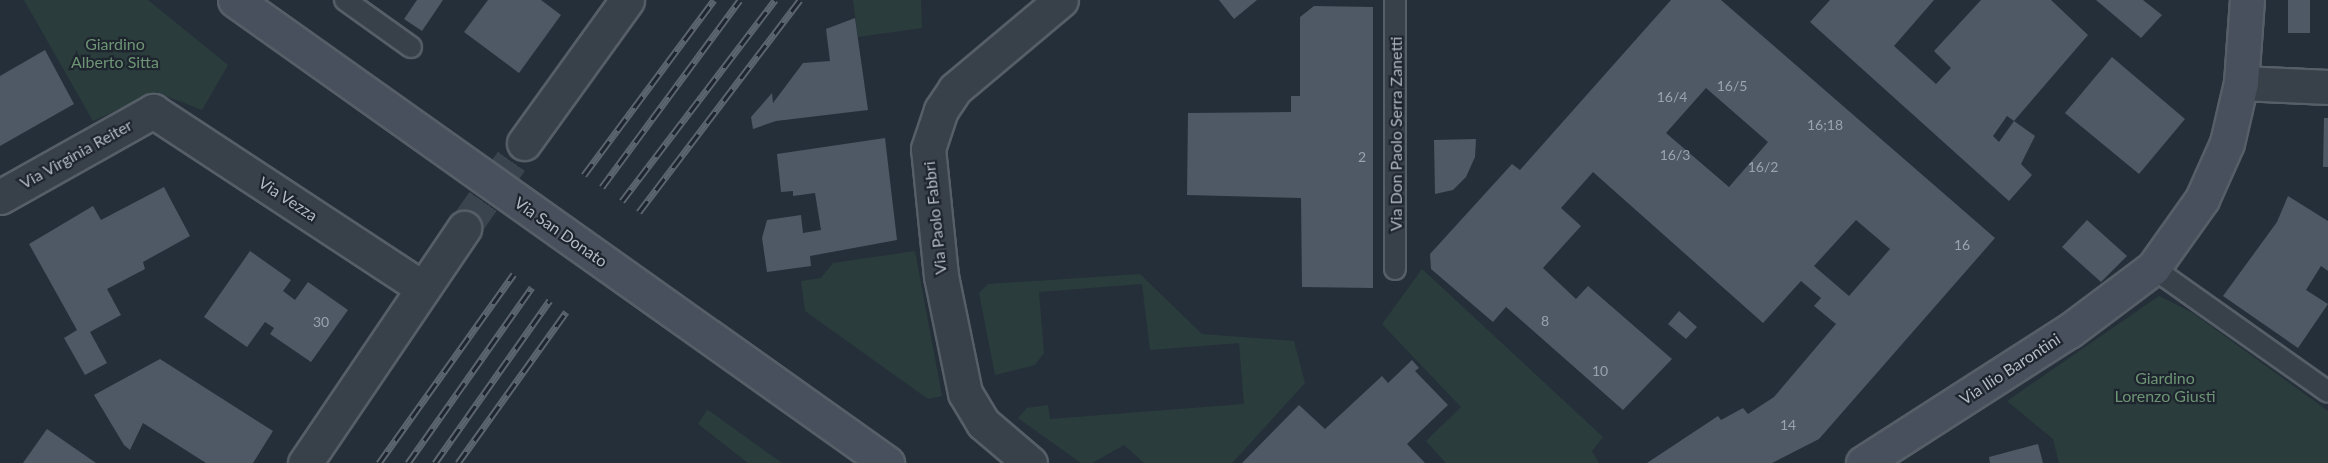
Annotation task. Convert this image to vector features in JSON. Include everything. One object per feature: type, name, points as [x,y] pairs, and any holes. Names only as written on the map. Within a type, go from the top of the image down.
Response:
[{"type":"main road","name":"Via San Donato","points":[[235,0],[887,463]]},
{"type":"main road","name":"Via Ilio Barontini","points":[[1863,463],[2069,331],[2153,268],[2187,225],[2217,171],[2241,83],[2247,0]]},
{"type":"street","points":[[524,143],[627,0]]},
{"type":"street","name":"Via Paolo Fabbri","points":[[1030,463],[982,423],[965,393],[939,264],[928,149],[941,110],[955,89],[1061,0]]},
{"type":"street","points":[[2241,83],[2328,87]]},
{"type":"street","name":"Via Virginia Reiter","points":[[0,197],[153,111]]},
{"type":"street","name":"Via Vezza","points":[[153,111],[422,288]]},
{"type":"street","points":[[305,463],[464,228]]},
{"type":"lane","points":[[345,0],[411,47]]},
{"type":"lane","name":"Via Don Paolo Serra Zanetti","points":[[1395,0],[1395,269]]},
{"type":"lane","points":[[2153,268],[2328,393]]},
{"type":"green space","name":"Giardino Alberto Sitta","points":[[24,0],[148,0],[228,65],[202,110],[156,92],[93,121]]},
{"type":"green space","points":[[853,0],[921,0],[922,28],[858,37]]},
{"type":"green space","points":[[915,251],[942,396],[928,399],[805,311],[801,281],[821,278],[833,263]]},
{"type":"green space","points":[[1422,269],[1603,437],[1592,451],[1599,463],[1446,463],[1426,441],[1461,407],[1382,324]]},
{"type":"green space","points":[[1140,274],[1202,334],[1294,341],[1305,383],[1232,463],[1144,463],[1124,445],[1092,463],[1081,463],[1018,418],[1027,408],[1048,405],[1050,419],[1244,404],[1239,343],[1150,350],[1142,284],[1039,292],[1044,353],[1035,365],[995,375],[979,293],[988,284]]},
{"type":"green space","name":"Giardino Lorenzo Giusti","points":[[2159,296],[2193,313],[2328,411],[2328,463],[2059,463],[2053,439],[2007,401]]},
{"type":"green space","points":[[707,410],[782,463],[748,463],[698,424]]},
{"type":"building","points":[[417,0],[443,0],[422,31],[404,19]]},
{"type":"building","points":[[488,0],[541,0],[561,15],[519,73],[464,32]]},
{"type":"building","points":[[1219,0],[1257,0],[1234,19]]},
{"type":"building","points":[[1671,0],[1721,0],[1995,238],[1819,439],[1772,463],[1647,463],[1718,416],[1721,420],[1743,408],[1748,414],[1774,397],[1836,324],[1814,306],[1821,298],[1801,281],[1763,323],[1593,172],[1561,208],[1581,226],[1543,268],[1576,299],[1588,286],[1672,359],[1623,410],[1506,307],[1493,322],[1431,269],[1430,254],[1512,164],[1520,170]],"holes":[[[1706,88],[1768,142],[1729,187],[1666,133]],[[1856,220],[1890,249],[1849,296],[1814,266]]]},
{"type":"building","points":[[1830,0],[1934,0],[1894,46],[1936,84],[1951,68],[1934,51],[1981,0],[2051,0],[2088,35],[2014,121],[2035,136],[2021,164],[2032,175],[2009,201],[1810,22]],"holes":[[[2007,116],[2014,121],[1999,142],[1993,136]]]},
{"type":"building","points":[[2096,0],[2143,0],[2162,15],[2141,38]]},
{"type":"building","points":[[2288,0],[2310,0],[2310,33],[2288,33]]},
{"type":"building","points":[[1314,6],[1373,7],[1373,288],[1302,287],[1301,198],[1187,195],[1188,113],[1291,112],[1291,96],[1300,96],[1300,17]]},
{"type":"building","points":[[855,18],[868,110],[776,121],[753,129],[751,117],[772,93],[773,103],[803,63],[830,61],[826,29]]},
{"type":"building","points":[[45,50],[74,104],[0,146],[0,76]]},
{"type":"building","points":[[2112,57],[2185,119],[2139,174],[2065,113]]},
{"type":"building","points":[[2324,118],[2328,118],[2328,167],[2323,167]]},
{"type":"building","points":[[885,138],[897,240],[810,256],[811,266],[767,272],[762,238],[767,220],[801,215],[803,233],[821,230],[815,193],[793,196],[793,191],[781,192],[777,154]]},
{"type":"building","points":[[1476,139],[1475,157],[1466,177],[1453,190],[1435,194],[1434,140]]},
{"type":"building","points":[[164,187],[190,236],[143,262],[145,269],[107,289],[121,315],[90,332],[107,363],[85,375],[64,338],[77,330],[29,244],[93,206],[101,220]]},
{"type":"building","points":[[2288,196],[2328,221],[2328,271],[2321,266],[2306,290],[2328,304],[2298,348],[2223,296],[2277,222]]},
{"type":"building","points":[[2087,220],[2127,256],[2101,282],[2062,247]]},
{"type":"building","points":[[250,251],[291,280],[283,291],[295,300],[308,282],[348,310],[311,362],[270,334],[274,328],[265,322],[247,347],[204,317]]},
{"type":"building","points":[[1679,311],[1697,327],[1686,339],[1668,324]]},
{"type":"building","points":[[160,359],[273,431],[253,463],[206,463],[143,423],[130,450],[124,445],[94,395]]},
{"type":"building","points":[[1412,360],[1419,368],[1415,371],[1448,405],[1407,444],[1425,463],[1242,463],[1299,405],[1325,429],[1382,376],[1388,383]]},
{"type":"building","points":[[47,429],[96,463],[23,463]]},
{"type":"building","points":[[2038,444],[2043,463],[1990,463],[1989,457]]},
{"type":"tunnel","points":[[464,228],[524,143]]},
{"type":"railway","points":[[584,175],[714,0]]},
{"type":"railway","points":[[602,187],[740,0]]},
{"type":"railway","points":[[622,201],[775,0]]},
{"type":"railway","points":[[639,212],[800,0]]},
{"type":"railway","points":[[379,463],[514,274]]},
{"type":"railway","points":[[408,463],[532,287]]},
{"type":"railway","points":[[435,463],[550,300]]},
{"type":"railway","points":[[458,463],[566,312]]}]
